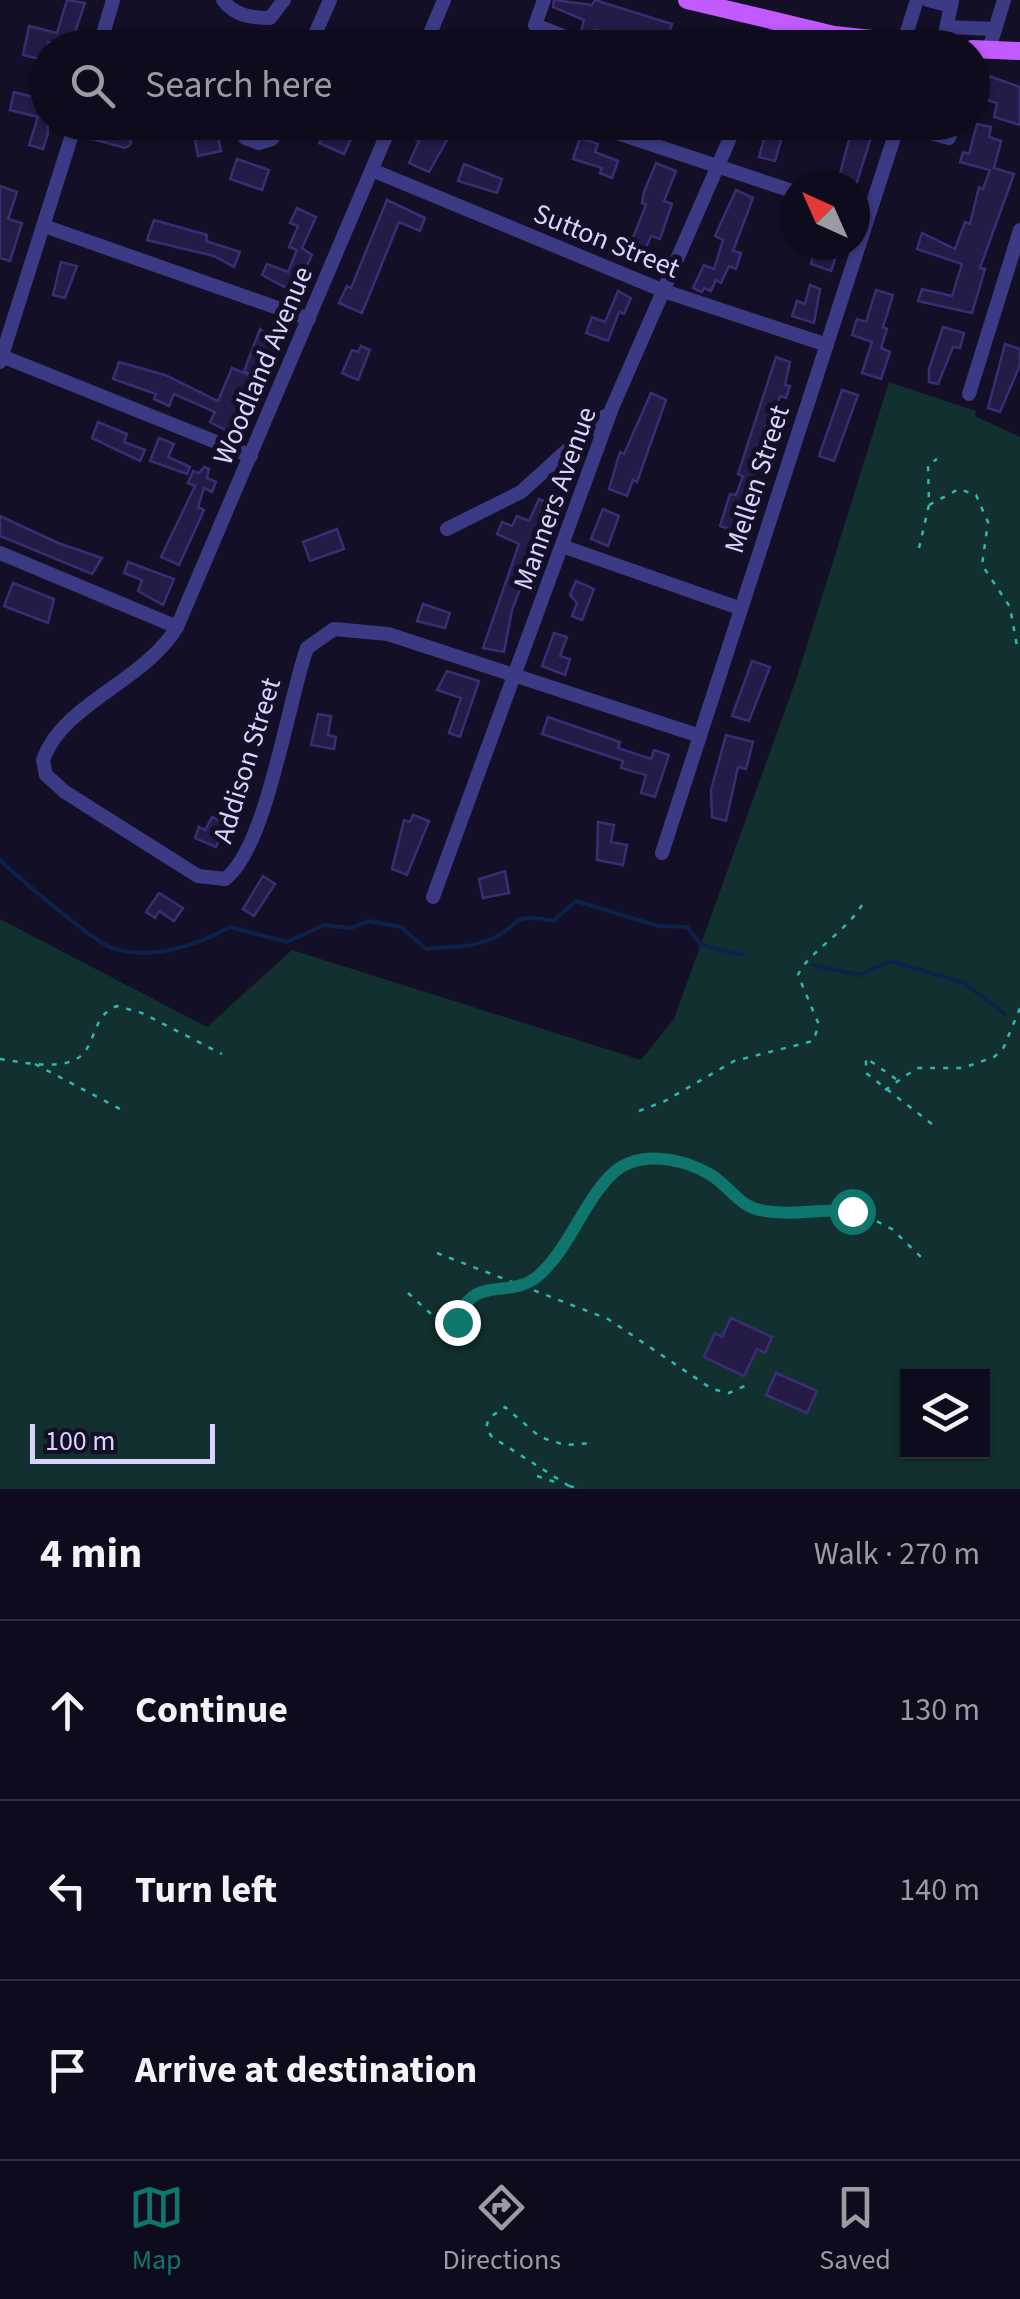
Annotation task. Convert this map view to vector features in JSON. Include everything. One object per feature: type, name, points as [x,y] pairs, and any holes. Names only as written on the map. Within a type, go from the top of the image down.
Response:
[{"type":"main road","points":[[687,0],[811,30]]},
{"type":"main road","points":[[990,51],[1019,48]]},
{"type":"street","points":[[104,30],[113,0]]},
{"type":"street","points":[[223,0],[229,8],[252,18],[270,18],[284,0]]},
{"type":"street","points":[[318,30],[330,0]]},
{"type":"street","points":[[432,30],[444,0]]},
{"type":"street","points":[[544,0],[535,25],[547,30]]},
{"type":"street","points":[[907,30],[917,0]]},
{"type":"street","points":[[928,0],[951,3],[944,30]]},
{"type":"street","points":[[990,36],[1004,0]]},
{"type":"street","points":[[776,30],[778,25]]},
{"type":"street","points":[[947,27],[995,29]]},
{"type":"street","points":[[70,140],[2,360],[251,456]]},
{"type":"street","name":"Woodland Avenue","points":[[177,628],[384,140]]},
{"type":"street","points":[[638,140],[780,187]]},
{"type":"street","name":"Manners Avenue","points":[[433,897],[612,408],[729,140]]},
{"type":"street","name":"Mellen Street","points":[[870,195],[892,140]]},
{"type":"street","name":"Sutton Street","points":[[372,170],[664,291],[827,345]]},
{"type":"street","points":[[44,226],[310,319]]},
{"type":"street","points":[[969,394],[1020,230]]},
{"type":"street","name":"Mellen Street","points":[[662,852],[827,345],[850,260]]},
{"type":"street","points":[[447,530],[521,492],[612,408]]},
{"type":"street","points":[[562,546],[740,608]]},
{"type":"street","points":[[0,553],[177,628]]},
{"type":"street","name":"Addison Street","points":[[177,628],[140,668],[60,730],[43,760],[52,784],[210,881],[225,879],[244,859],[284,743],[301,665],[318,636],[348,628],[388,634],[700,736]]},
{"type":"path","points":[[920,548],[929,505],[928,465],[937,459]]},
{"type":"path","points":[[929,505],[960,489],[976,495],[988,522],[982,565],[1010,607],[1017,646]]},
{"type":"path","points":[[639,1111],[734,1061],[813,1041],[819,1025],[798,975],[806,961],[840,936],[862,905]]},
{"type":"path","points":[[0,1059],[34,1063],[80,1056],[94,1026],[117,1006],[142,1013],[222,1054]]},
{"type":"path","points":[[885,1090],[917,1068],[963,1068],[994,1057],[1004,1049],[1020,1008]]},
{"type":"path","points":[[898,1080],[866,1058],[866,1073],[937,1128]]},
{"type":"path","points":[[34,1063],[122,1110]]},
{"type":"path","points":[[408,1293],[442,1324],[452,1327],[476,1293],[520,1285],[539,1275],[612,1174],[642,1158],[704,1172],[760,1210],[830,1209],[864,1215],[892,1229],[925,1261]]},
{"type":"path","points":[[437,1253],[608,1319],[712,1389],[729,1393],[749,1384]]},
{"type":"path","points":[[569,1486],[492,1436],[486,1428],[489,1418],[505,1408],[540,1437],[565,1445],[593,1443]]},
{"type":"path","points":[[537,1476],[582,1489]]},
{"type":"green space","points":[[889,382],[976,411],[975,416],[1020,437],[1020,1489],[0,1489],[0,919],[207,1027],[292,950],[641,1060],[674,1019],[797,677]]},
{"type":"building","points":[[67,0],[85,3],[76,30],[58,30]]},
{"type":"building","points":[[554,0],[592,5],[595,0],[672,24],[670,30],[582,30],[584,20],[553,7]]},
{"type":"building","points":[[29,26],[45,30],[30,30],[30,57],[23,55]]},
{"type":"building","points":[[990,76],[1020,87],[1020,125],[994,117],[997,103],[990,101]]},
{"type":"building","points":[[14,92],[30,96],[30,115],[10,110]]},
{"type":"building","points":[[990,137],[1001,141],[994,168],[1014,174],[980,268],[985,269],[972,313],[918,301],[922,289],[952,296],[962,264],[917,249],[922,233],[955,249],[965,222],[970,224],[979,187],[983,189],[990,170],[960,162],[963,152],[969,154],[973,140]]},
{"type":"building","points":[[31,140],[46,140],[43,149],[29,145]]},
{"type":"building","points":[[96,140],[131,140],[125,148]]},
{"type":"building","points":[[195,140],[219,140],[221,151],[198,156]]},
{"type":"building","points":[[320,140],[351,140],[344,154],[319,143]]},
{"type":"building","points":[[447,140],[429,172],[409,163],[419,141]]},
{"type":"building","points":[[579,140],[586,140],[598,144],[595,152],[618,161],[612,178],[600,173],[602,168],[573,159]]},
{"type":"building","points":[[764,140],[781,140],[775,161],[759,157]]},
{"type":"building","points":[[849,140],[870,140],[861,170],[841,170]]},
{"type":"building","points":[[237,159],[269,170],[262,190],[230,179]]},
{"type":"building","points":[[656,163],[676,171],[664,201],[672,204],[660,239],[651,236],[638,266],[624,260],[646,205],[642,203],[644,192]]},
{"type":"building","points":[[464,164],[502,179],[497,193],[458,181]]},
{"type":"building","points":[[0,186],[17,192],[8,219],[22,223],[10,261],[0,258]]},
{"type":"building","points":[[736,190],[753,198],[733,251],[741,253],[736,269],[729,266],[721,283],[716,280],[711,291],[704,288],[702,292],[693,288],[704,265],[714,269],[723,240],[715,236]]},
{"type":"building","points":[[387,200],[425,218],[420,231],[399,222],[362,313],[339,303],[347,286],[351,288]]},
{"type":"building","points":[[297,208],[316,217],[302,248],[312,255],[294,292],[262,275],[267,264],[288,272],[297,250],[289,247],[298,226],[290,223]]},
{"type":"building","points":[[154,220],[207,235],[206,241],[240,252],[234,267],[214,256],[147,240]]},
{"type":"building","points":[[812,260],[835,260],[831,271],[811,264]]},
{"type":"building","points":[[61,262],[77,266],[65,298],[53,295]]},
{"type":"building","points":[[810,285],[820,289],[814,323],[792,316],[797,301],[805,304]]},
{"type":"building","points":[[876,290],[893,295],[883,327],[887,329],[881,348],[890,352],[881,379],[862,373],[872,342],[852,335],[857,319],[866,322]]},
{"type":"building","points":[[618,291],[631,298],[624,314],[619,312],[608,341],[586,333],[592,317],[605,322]]},
{"type":"building","points":[[943,327],[964,333],[960,348],[953,347],[938,384],[929,382],[929,369]]},
{"type":"building","points":[[260,329],[276,342],[262,379],[244,371]]},
{"type":"building","points":[[1005,344],[1020,349],[1020,365],[1000,412],[988,408]]},
{"type":"building","points":[[361,346],[370,350],[358,380],[342,373],[352,350],[358,352]]},
{"type":"building","points":[[776,357],[790,362],[785,385],[790,386],[786,398],[780,396],[770,429],[765,427],[752,487],[757,489],[752,503],[747,502],[738,532],[720,526],[730,494],[736,495],[743,476],[738,474]]},
{"type":"building","points":[[119,362],[165,375],[218,401],[232,368],[251,376],[245,392],[252,395],[235,433],[229,432],[210,422],[215,412],[174,394],[169,406],[154,399],[156,394],[113,379]]},
{"type":"building","points":[[842,390],[858,395],[834,461],[819,456]]},
{"type":"building","points":[[651,393],[666,400],[637,482],[633,480],[627,496],[609,489],[620,452],[624,454]]},
{"type":"building","points":[[98,422],[127,434],[124,442],[145,450],[140,461],[92,438]]},
{"type":"building","points":[[159,438],[174,444],[168,457],[190,467],[187,474],[150,461]]},
{"type":"building","points":[[204,467],[209,469],[207,478],[216,482],[212,492],[204,488],[198,507],[204,510],[179,565],[161,557],[195,486],[188,483],[193,471],[199,473]]},
{"type":"building","points":[[539,499],[553,505],[512,610],[504,652],[483,648],[519,544],[497,534],[502,522],[512,526],[517,516],[529,521]]},
{"type":"building","points":[[603,509],[619,516],[608,546],[591,539]]},
{"type":"building","points":[[0,516],[102,558],[92,574],[0,536]]},
{"type":"building","points":[[337,529],[344,549],[310,561],[303,542]]},
{"type":"building","points":[[128,562],[174,579],[163,605],[138,591],[142,580],[124,573]]},
{"type":"building","points":[[576,581],[594,589],[582,620],[572,616],[577,603],[570,595]]},
{"type":"building","points":[[13,583],[54,599],[48,623],[4,606]]},
{"type":"building","points":[[423,604],[450,613],[445,628],[417,621]]},
{"type":"building","points":[[554,633],[567,637],[560,656],[570,659],[565,675],[542,666]]},
{"type":"building","points":[[752,661],[770,667],[749,721],[732,716]]},
{"type":"building","points":[[447,671],[479,681],[460,737],[449,733],[461,698],[437,690]]},
{"type":"building","points":[[318,714],[331,716],[328,735],[336,737],[334,749],[311,745]]},
{"type":"building","points":[[548,717],[620,742],[618,748],[651,759],[654,750],[669,755],[655,797],[641,793],[646,775],[621,768],[623,761],[542,734]]},
{"type":"building","points":[[726,735],[753,742],[746,769],[738,767],[726,821],[712,817],[711,790]]},
{"type":"building","points":[[413,815],[429,821],[407,875],[392,869],[404,820],[410,822]]},
{"type":"building","points":[[212,817],[227,823],[216,847],[195,838],[199,827],[205,830]]},
{"type":"building","points":[[598,822],[614,825],[611,842],[627,845],[623,865],[597,860]]},
{"type":"building","points":[[505,871],[509,893],[483,898],[479,879]]},
{"type":"building","points":[[263,876],[275,884],[254,916],[243,909]]},
{"type":"building","points":[[159,893],[183,908],[174,921],[159,911],[155,918],[146,912]]},
{"type":"building","points":[[731,1318],[772,1337],[765,1353],[757,1349],[744,1376],[704,1357],[715,1333],[722,1337]]},
{"type":"building","points":[[776,1373],[817,1391],[807,1413],[766,1395]]},
{"type":"waterway","points":[[0,860],[87,932],[110,947],[140,953],[172,950],[230,927],[287,942],[324,925],[351,928],[369,921],[401,927],[426,949],[458,947],[489,940],[521,919],[553,921],[576,901],[658,926],[687,927],[701,945],[743,955]]},
{"type":"waterway","points":[[813,965],[860,975],[891,961],[964,983],[1005,1014]]},
{"type":"route","points":[[457,1322],[464,1304],[476,1293],[530,1282],[539,1275],[602,1186],[633,1160],[666,1160],[704,1172],[742,1202],[760,1210],[852,1211]]}]
